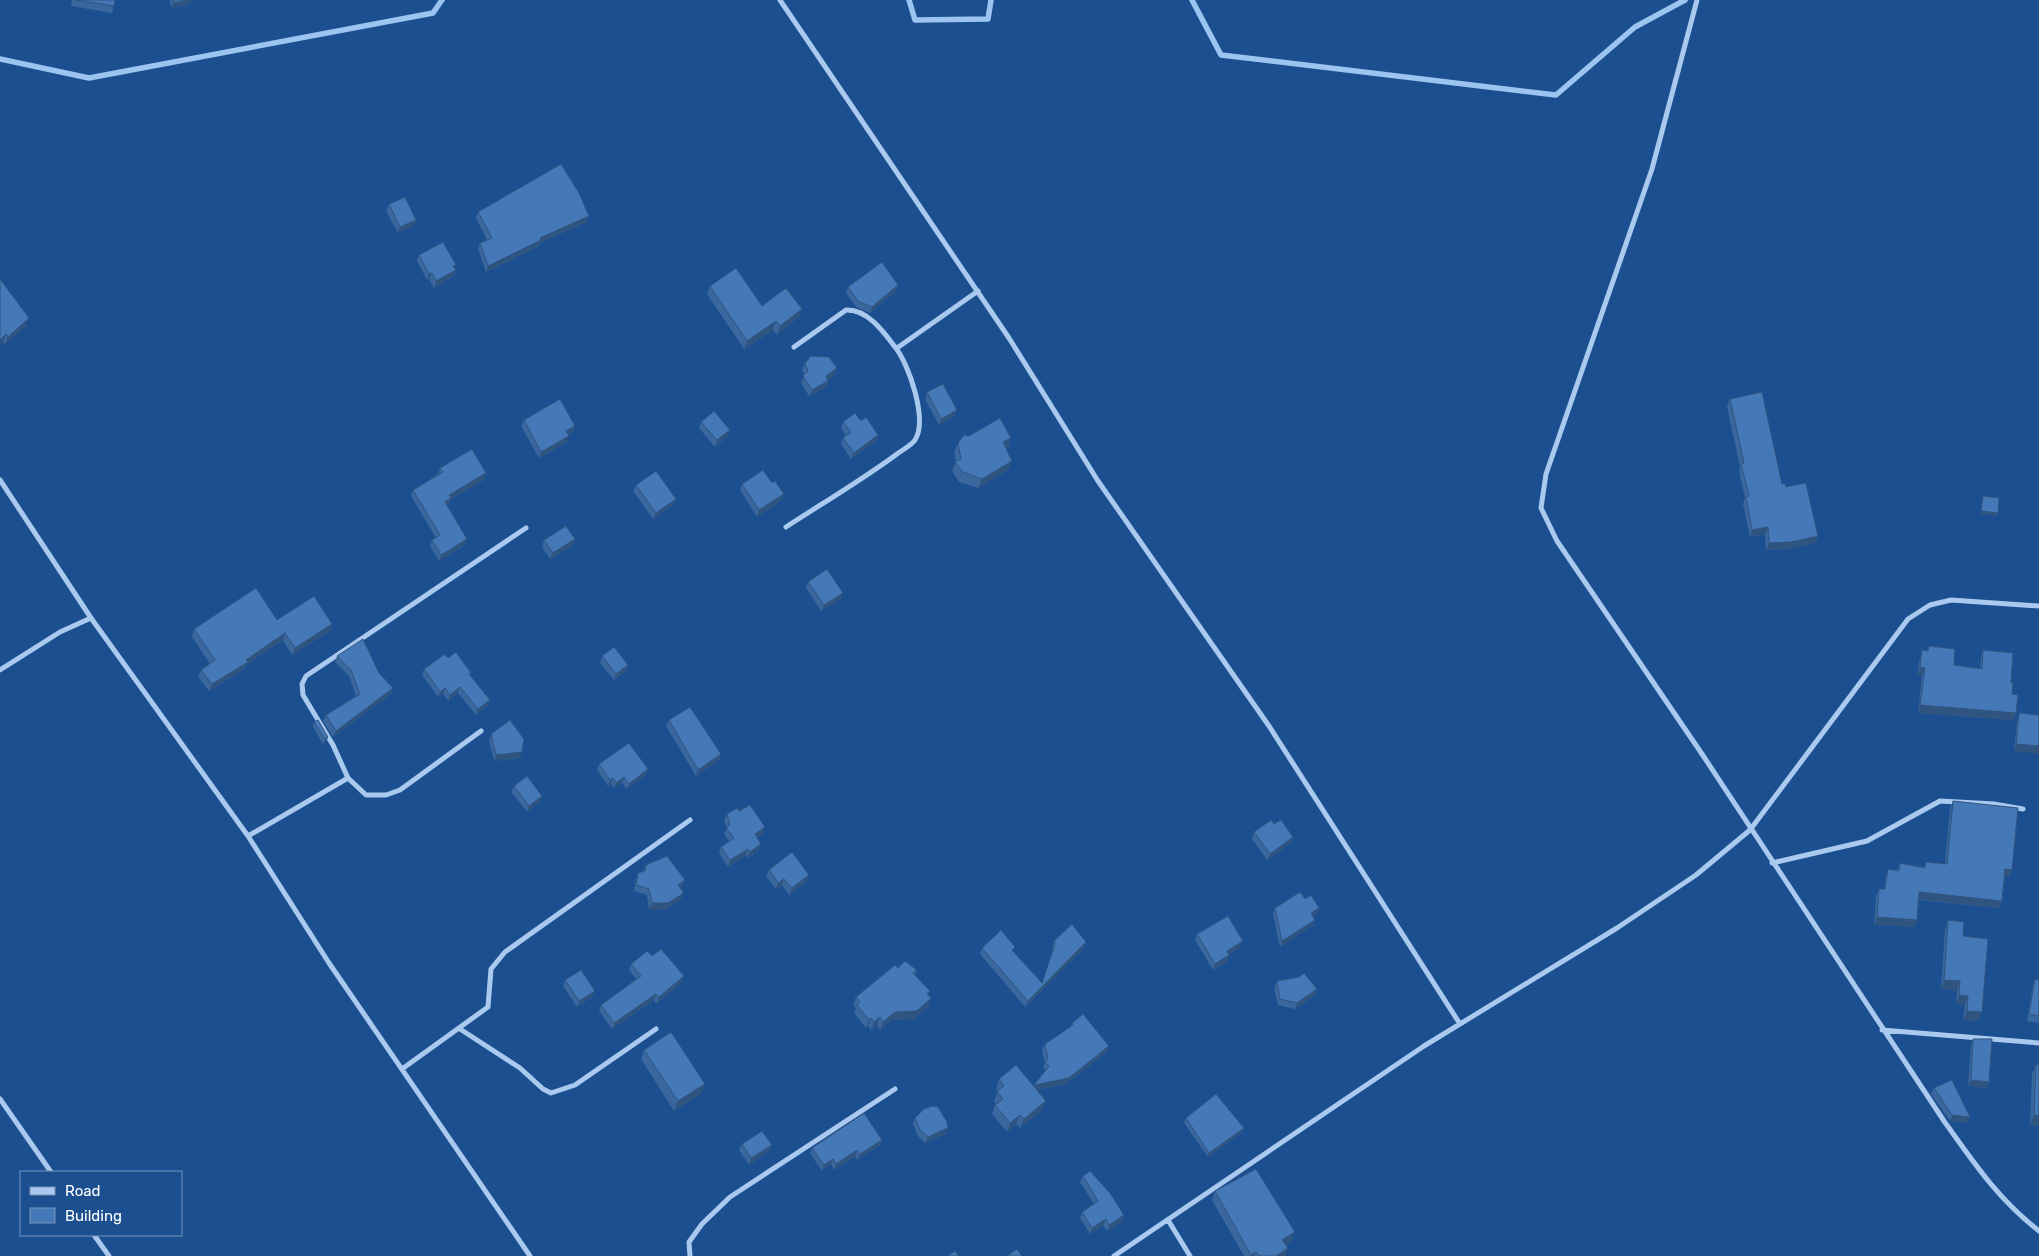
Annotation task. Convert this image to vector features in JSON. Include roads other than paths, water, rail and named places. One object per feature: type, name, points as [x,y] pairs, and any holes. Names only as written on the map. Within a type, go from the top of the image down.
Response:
[{"type":"street","points":[[780,0],[978,291],[1098,482],[1269,726],[1460,1024]]},
{"type":"street","points":[[1697,0],[1652,169],[1546,474],[1541,508],[1557,541],[1702,754],[1882,1030],[1984,1176],[2014,1211],[2039,1231]]},
{"type":"street","points":[[897,348],[978,291]]},
{"type":"street","points":[[786,527],[880,467],[915,441],[921,422],[914,389],[897,348],[866,315],[854,310],[846,310],[794,347]]},
{"type":"street","points":[[0,480],[91,618],[248,836],[329,963],[530,1256]]},
{"type":"street","points":[[482,731],[400,790],[386,795],[366,795],[348,778],[333,745],[304,695],[302,684],[306,676],[526,528]]},
{"type":"street","points":[[1114,1256],[1424,1046],[1617,928],[1680,885],[1750,830],[1908,619],[1930,605],[1951,600],[2039,606]]},
{"type":"street","points":[[0,670],[60,632],[91,618]]},
{"type":"street","points":[[248,836],[348,778]]},
{"type":"street","points":[[1772,863],[1867,841],[1940,801],[1994,804],[2023,809]]},
{"type":"street","points":[[402,1069],[488,1007],[491,969],[505,952],[690,820]]},
{"type":"street","points":[[460,1029],[520,1068],[543,1089],[551,1093],[575,1085],[656,1029]]},
{"type":"street","points":[[1882,1030],[2039,1043]]},
{"type":"street","points":[[690,1256],[689,1242],[702,1224],[730,1197],[895,1089]]},
{"type":"street","points":[[0,1099],[50,1171]]},
{"type":"street","points":[[1168,1220],[1190,1256]]},
{"type":"street","points":[[95,1236],[109,1256]]},
{"type":"waterway","points":[[0,59],[89,78],[433,13],[442,0]]},
{"type":"waterway","points":[[909,0],[915,20],[988,19],[991,0]]},
{"type":"waterway","points":[[1192,0],[1221,55],[1556,95],[1635,27],[1685,0]]}]
